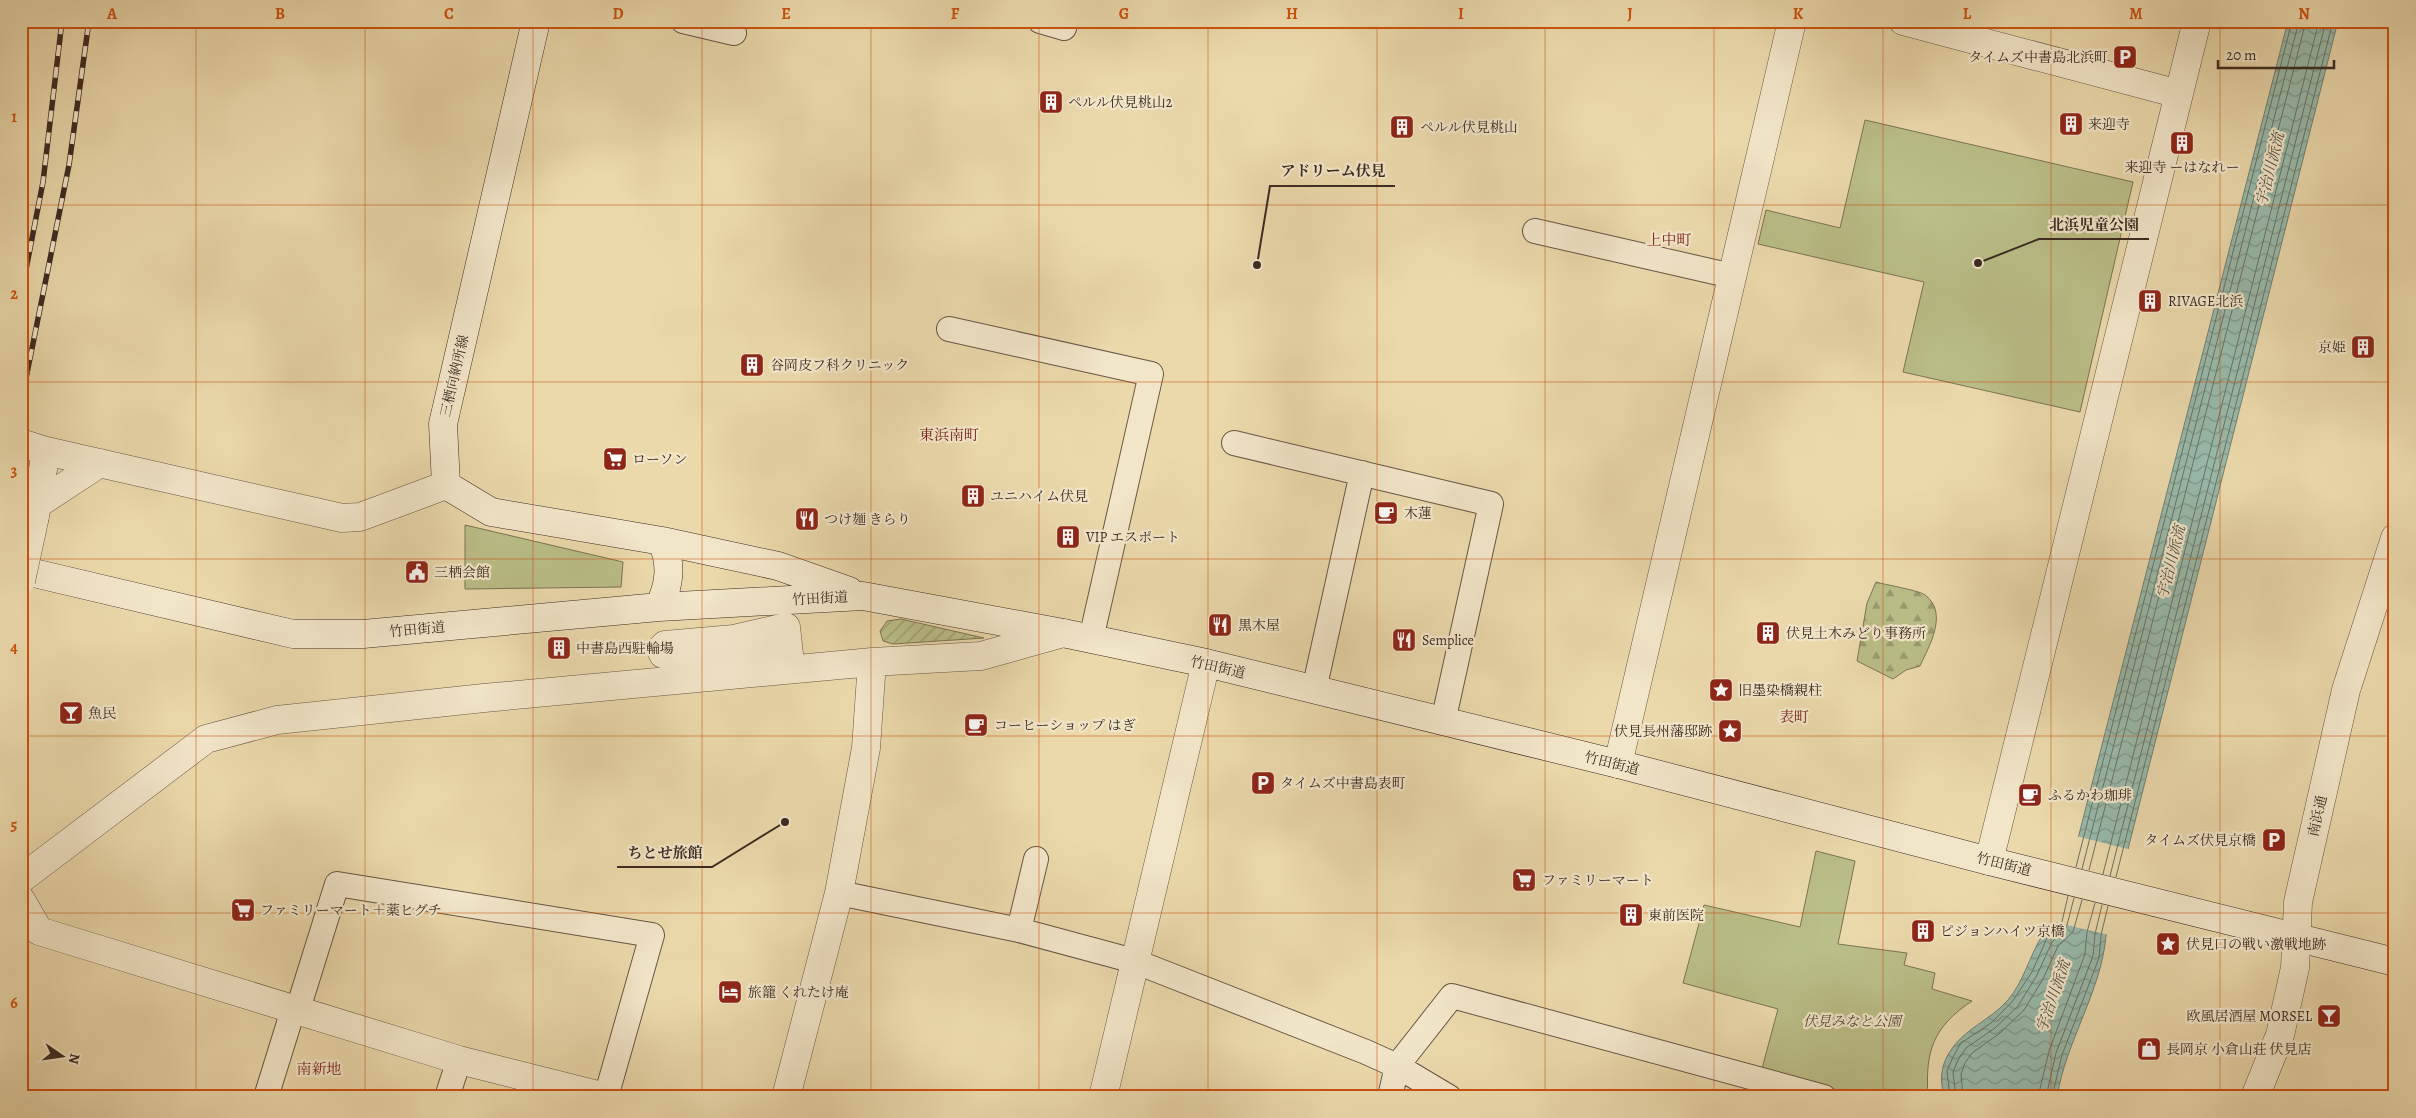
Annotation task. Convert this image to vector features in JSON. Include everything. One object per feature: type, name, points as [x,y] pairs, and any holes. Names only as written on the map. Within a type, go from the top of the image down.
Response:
[{"type":"street","name":"三栖向納所線","points":[[446,486],[443,424],[536,21]]},
{"type":"street","points":[[1618,764],[1792,21]]},
{"type":"street","points":[[1903,21],[2178,94]]},
{"type":"street","points":[[2002,864],[2178,94],[2197,21]]},
{"type":"street","points":[[21,581],[35,511],[34,447],[342,518],[360,517],[446,486],[490,512],[662,541],[778,566],[863,596]]},
{"type":"street","points":[[35,511],[100,463]]},
{"type":"street","name":"南浜通","points":[[2255,1097],[2280,1035],[2295,968],[2298,902],[2346,690],[2395,538]]},
{"type":"street","points":[[659,607],[670,575],[669,558],[662,541]]},
{"type":"street","name":"竹田街道","points":[[21,570],[293,634],[363,634],[659,607],[863,596],[1063,633],[1206,663],[1618,764],[2002,864],[2395,962]]},
{"type":"street","points":[[21,879],[206,739],[277,720],[872,662],[981,656],[1063,633]]},
{"type":"street","points":[[786,1097],[839,893],[866,748],[872,662]]},
{"type":"street","points":[[1103,1097],[1206,663]]},
{"type":"street","points":[[21,900],[39,931],[296,1008],[459,1060],[606,1097]]},
{"type":"lane","points":[[684,21],[734,33]]},
{"type":"lane","points":[[1040,21],[1064,28],[1066,21]]},
{"type":"lane","points":[[1535,230],[1732,276]]},
{"type":"lane","points":[[949,329],[1151,374],[1091,639]]},
{"type":"lane","points":[[1234,443],[1491,504],[1443,722]]},
{"type":"lane","points":[[1314,690],[1362,473]]},
{"type":"lane","points":[[1019,930],[1036,860]]},
{"type":"lane","points":[[266,1097],[337,884],[652,934],[606,1097]]},
{"type":"lane","points":[[839,893],[1019,930],[1134,961],[1397,1066],[1449,1097]]},
{"type":"lane","points":[[1390,1097],[1397,1066],[1452,996],[1824,1097]]},
{"type":"lane","points":[[447,1097],[459,1060]]},
{"type":"green space","points":[[1865,120],[2133,182],[2080,412],[1903,372],[1924,282],[1758,244],[1766,210],[1840,228]]},
{"type":"green space","points":[[465,525],[623,562],[621,587],[465,589]]},
{"type":"green space","points":[[1876,582],[1921,593],[1932,602],[1936,611],[1935,630],[1920,666],[1906,670],[1893,679],[1857,661],[1867,603]]},
{"type":"green space","points":[[901,619],[984,638],[893,644],[883,641],[880,631],[887,621]]},
{"type":"green space","name":"伏見みなと公園","points":[[1816,851],[1855,861],[1838,944],[1907,953],[1904,965],[1935,973],[1932,989],[1972,1001],[1948,1020],[1934,1042],[1928,1066],[1928,1097],[1837,1097],[1760,1076],[1778,1009],[1683,983],[1704,905],[1800,927]]},
{"type":"water","name":"宇治川派流","points":[[2288,21],[2338,21],[2106,936],[2098,977],[2061,1076],[2057,1097],[1945,1097],[1942,1086],[1942,1074],[1944,1063],[1949,1053],[1962,1037],[1994,1013],[2014,993],[2042,936],[2056,924]]},
{"type":"pier","points":[[2076,836],[2132,850],[2109,935],[2054,922]]},
{"type":"railway","points":[[21,295],[43,182],[62,21]]},
{"type":"railway","points":[[21,403],[69,165],[89,21]]},
{"type":"place","name":"タイムズ中書島北浜町","points":[[2125,57]]},
{"type":"place","name":"ペルル伏見桃山2","points":[[1051,102]]},
{"type":"place","name":"来迎寺","points":[[2071,124]]},
{"type":"place","name":"ペルル伏見桃山","points":[[1402,127]]},
{"type":"place","name":"来迎寺 ーはなれー","points":[[2182,143]]},
{"type":"place","name":"北浜児童公園","points":[[1978,263]]},
{"type":"place","name":"アドリーム伏見","points":[[1257,265]]},
{"type":"place","name":"RIVAGE北浜","points":[[2150,301]]},
{"type":"place","name":"京姫","points":[[2363,347]]},
{"type":"place","name":"谷岡皮フ科クリニック","points":[[752,365]]},
{"type":"place","name":"ローソン","points":[[615,459]]},
{"type":"place","name":"ユニハイム伏見","points":[[973,496]]},
{"type":"place","name":"木蓮","points":[[1386,513]]},
{"type":"place","name":"つけ麺 きらり","points":[[807,519]]},
{"type":"place","name":"VIP エスポート","points":[[1068,537]]},
{"type":"place","name":"三栖会館","points":[[417,572]]},
{"type":"place","name":"黒木屋","points":[[1220,625]]},
{"type":"place","name":"伏見土木みどり事務所","points":[[1768,633]]},
{"type":"place","name":"Semplice","points":[[1404,640]]},
{"type":"place","name":"中書島西駐輪場","points":[[559,648]]},
{"type":"place","name":"旧墨染橋親柱","points":[[1721,690]]},
{"type":"place","name":"魚民","points":[[71,713]]},
{"type":"place","name":"コーヒーショップ はぎ","points":[[976,725]]},
{"type":"place","name":"伏見長州藩邸跡","points":[[1730,731]]},
{"type":"place","name":"タイムズ中書島表町","points":[[1263,783]]},
{"type":"place","name":"ふるかわ珈琲","points":[[2030,795]]},
{"type":"place","name":"ちとせ旅館","points":[[785,822]]},
{"type":"place","name":"タイムズ伏見京橋","points":[[2274,840]]},
{"type":"place","name":"ファミリーマート","points":[[1524,880]]},
{"type":"place","name":"ファミリーマート＋薬ヒグチ","points":[[243,910]]},
{"type":"place","name":"東前医院","points":[[1631,915]]},
{"type":"place","name":"ピジョンハイツ京橋","points":[[1923,931]]},
{"type":"place","name":"伏見口の戦い激戦地跡","points":[[2168,944]]},
{"type":"place","name":"旅籠 くれたけ庵","points":[[730,992]]},
{"type":"place","name":"欧風居酒屋 MORSEL","points":[[2329,1016]]},
{"type":"place","name":"長岡京 小倉山荘 伏見店","points":[[2149,1049]]},
{"type":"district","name":"上中町","points":[[1669,240]]},
{"type":"district","name":"東浜南町","points":[[949,435]]},
{"type":"district","name":"表町","points":[[1794,717]]},
{"type":"district","name":"南新地","points":[[319,1069]]}]
